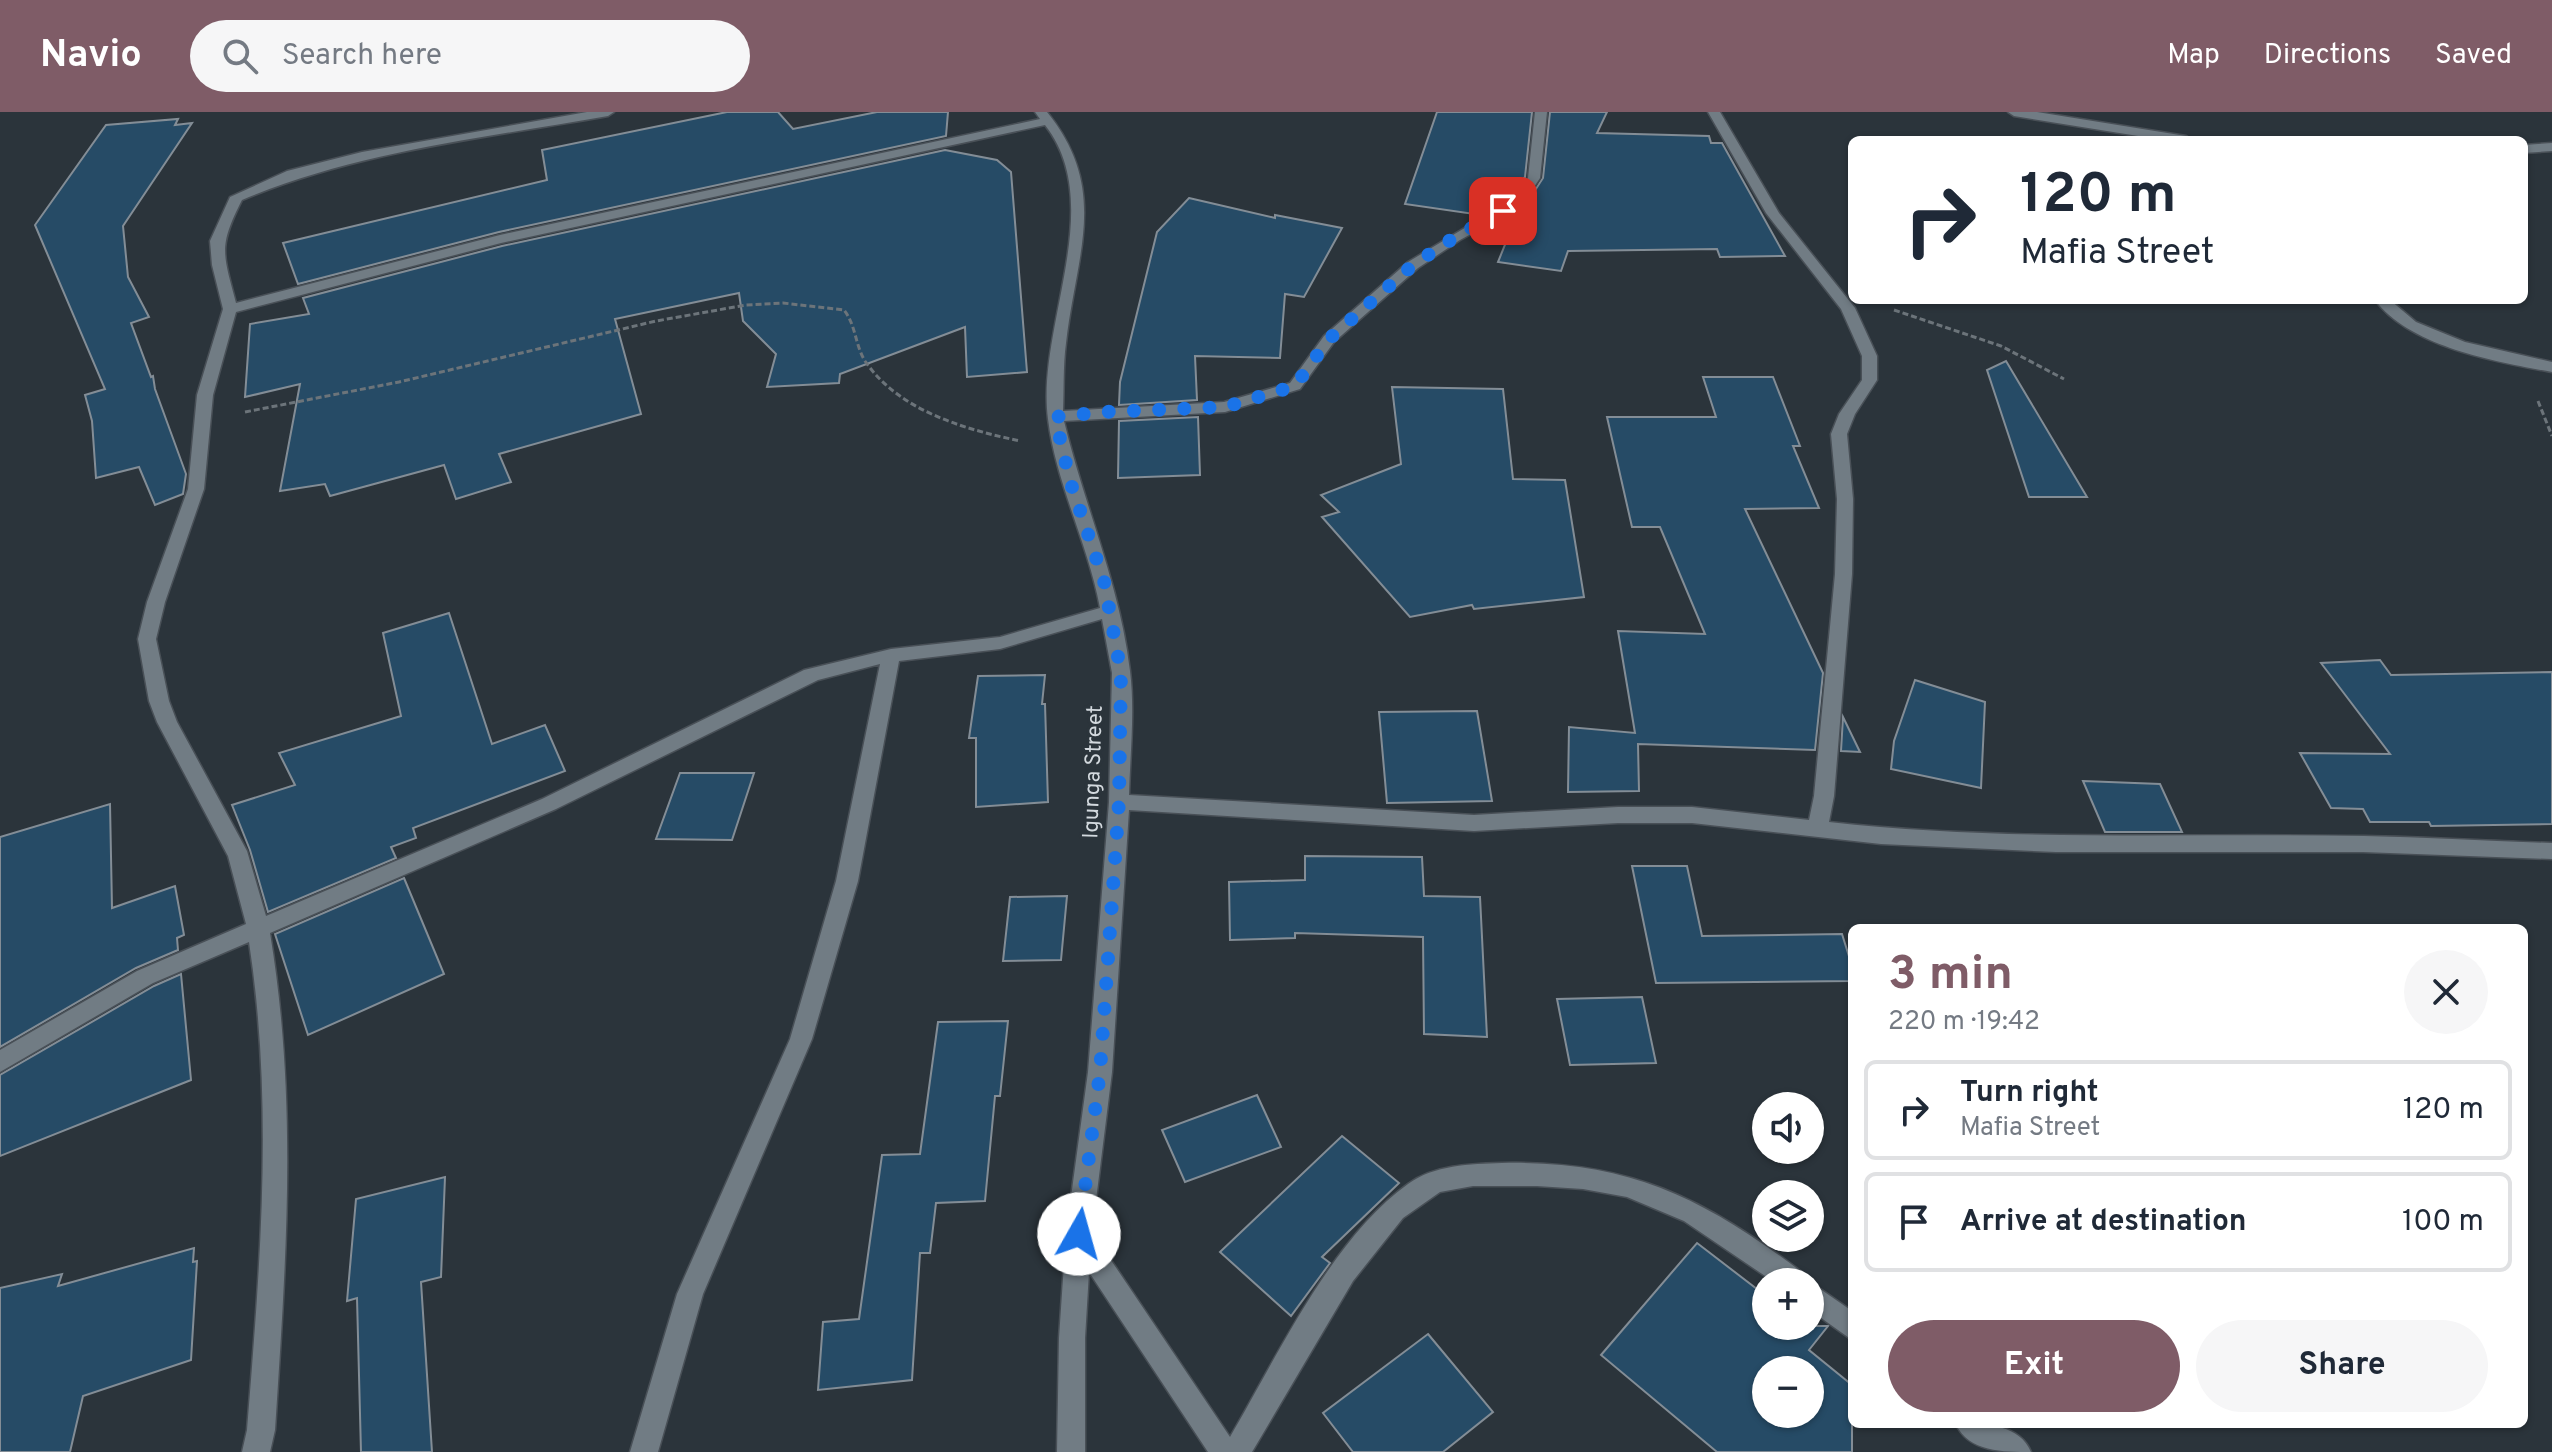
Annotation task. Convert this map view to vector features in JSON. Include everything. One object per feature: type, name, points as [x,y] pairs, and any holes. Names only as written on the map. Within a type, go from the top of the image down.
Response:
[{"type":"street","points":[[256,1452],[261,1430],[275,1232],[275,1113],[269,996],[240,859],[159,701],[147,639],[156,602],[196,489],[205,395],[230,309],[219,265],[219,231],[239,195],[292,174],[362,156],[608,112]]},
{"type":"street","points":[[1055,417],[1225,407],[1295,386],[1329,339],[1413,265],[1455,237],[1503,211],[1523,193],[1534,178],[1541,112]]},
{"type":"street","points":[[1714,112],[1725,136],[1780,225],[1846,307],[1863,337],[1871,364],[1867,388],[1840,428],[1845,495],[1845,586],[1824,796],[1817,830]]},
{"type":"street","points":[[2014,112],[2161,136]]},
{"type":"street","points":[[230,309],[500,239],[1045,117]]},
{"type":"street","name":"Igunga Street","points":[[1045,117],[1069,156],[1080,210],[1058,345],[1055,417],[1060,449],[1104,581],[1107,612],[1121,673],[1119,802],[1100,1072],[1079,1234],[1067,1444]]},
{"type":"street","points":[[2528,149],[2552,147]]},
{"type":"street","points":[[2384,304],[2417,328],[2477,351],[2552,367]]},
{"type":"street","points":[[0,1062],[145,977],[536,810],[636,764],[707,725],[811,675],[845,663],[891,655],[1000,643],[1107,612]]},
{"type":"street","points":[[644,1452],[690,1294],[801,1039],[847,881],[891,655]]},
{"type":"street","points":[[1119,802],[1419,822],[1474,823],[1618,815],[1692,815],[1817,830],[2056,844],[2363,844],[2552,851]]},
{"type":"street","points":[[1237,1452],[1314,1322],[1371,1237],[1392,1213],[1419,1191],[1442,1180],[1466,1175],[1532,1174],[1629,1186],[1687,1211],[1773,1268]]},
{"type":"street","points":[[1079,1234],[1224,1452]]},
{"type":"street","points":[[1824,1305],[1848,1324]]},
{"type":"street","points":[[1977,1428],[2017,1452]]},
{"type":"path","points":[[203,419],[399,382],[656,321],[746,305],[783,303],[844,310],[849,315],[856,342],[867,364],[906,399],[972,428],[1060,449]]},
{"type":"path","points":[[1891,309],[1991,340],[2032,359],[2064,379]]},
{"type":"building","points":[[727,112],[778,112],[793,129],[877,112],[948,112],[946,136],[499,232],[298,284],[283,243],[547,180],[542,150]]},
{"type":"building","points":[[1437,112],[1532,112],[1525,177],[1496,206],[1481,215],[1405,204]]},
{"type":"building","points":[[1550,112],[1607,112],[1597,133],[1709,136],[1711,143],[1722,143],[1785,256],[1720,257],[1717,249],[1568,251],[1561,271],[1498,262],[1515,220],[1506,219],[1530,198],[1543,178]]},
{"type":"building","points":[[178,119],[175,125],[192,123],[123,226],[128,277],[149,317],[131,323],[153,376],[186,474],[183,494],[155,505],[139,467],[96,478],[92,421],[85,395],[105,389],[35,225],[106,125]]},
{"type":"building","points":[[945,150],[997,160],[1011,172],[1027,372],[967,377],[965,327],[840,374],[839,383],[767,387],[776,354],[743,321],[739,293],[615,319],[641,414],[499,454],[511,482],[456,499],[444,465],[330,496],[325,484],[280,491],[300,384],[245,397],[250,324],[309,314],[303,298],[502,246]]},
{"type":"building","points":[[1189,198],[1275,218],[1275,215],[1342,228],[1304,297],[1285,294],[1280,358],[1195,356],[1197,400],[1119,405],[1120,382],[1157,232]]},
{"type":"building","points":[[2006,361],[2087,497],[2029,497],[1987,370]]},
{"type":"building","points":[[1703,377],[1773,377],[1800,446],[1793,446],[1819,508],[1745,509],[1823,673],[1815,750],[1638,744],[1639,791],[1568,792],[1569,727],[1635,733],[1618,631],[1705,634],[1660,527],[1632,527],[1607,417],[1716,417]]},
{"type":"building","points":[[1392,387],[1503,389],[1513,479],[1565,480],[1584,597],[1474,609],[1472,605],[1410,617],[1322,517],[1339,512],[1321,495],[1401,464]]},
{"type":"building","points":[[1198,417],[1200,475],[1118,478],[1119,421]]},
{"type":"building","points":[[449,613],[492,744],[545,725],[565,771],[413,828],[416,838],[391,847],[396,858],[268,912],[250,850],[232,805],[295,785],[279,753],[401,716],[383,633]]},
{"type":"building","points":[[2380,660],[2391,675],[2552,672],[2552,824],[2431,826],[2429,822],[2370,822],[2363,809],[2331,808],[2300,753],[2390,754],[2321,663]]},
{"type":"building","points":[[1045,675],[1042,704],[1045,704],[1048,802],[976,807],[976,738],[969,738],[978,676]]},
{"type":"building","points":[[1915,680],[1985,702],[1981,788],[1891,769],[1894,741]]},
{"type":"building","points":[[1477,711],[1492,801],[1387,803],[1379,712]]},
{"type":"building","points":[[1843,717],[1860,752],[1841,751]]},
{"type":"building","points":[[680,773],[754,773],[732,840],[656,839]]},
{"type":"building","points":[[2083,781],[2160,784],[2182,832],[2105,832]]},
{"type":"building","points":[[110,804],[112,908],[175,886],[184,935],[177,938],[178,950],[136,968],[0,1047],[0,837]]},
{"type":"building","points":[[1305,856],[1422,857],[1424,896],[1480,897],[1487,1037],[1424,1034],[1423,937],[1295,933],[1295,938],[1230,940],[1229,882],[1305,880]]},
{"type":"building","points":[[1632,866],[1687,866],[1702,936],[1842,934],[1848,953],[1848,981],[1656,983]]},
{"type":"building","points":[[404,878],[444,974],[308,1035],[275,934]]},
{"type":"building","points":[[1067,896],[1061,960],[1003,961],[1010,897]]},
{"type":"building","points":[[181,974],[191,1080],[0,1156],[0,1075],[154,986]]},
{"type":"building","points":[[1642,997],[1656,1063],[1570,1065],[1557,999]]},
{"type":"building","points":[[1008,1021],[1000,1096],[995,1096],[985,1201],[936,1203],[930,1253],[920,1253],[912,1380],[818,1390],[823,1322],[859,1319],[882,1155],[920,1154],[938,1022]]},
{"type":"building","points":[[1257,1095],[1281,1147],[1185,1182],[1162,1130]]},
{"type":"building","points":[[1342,1136],[1399,1183],[1322,1257],[1330,1263],[1291,1316],[1220,1252]]},
{"type":"building","points":[[445,1177],[441,1277],[421,1282],[432,1452],[361,1452],[357,1298],[347,1301],[356,1199]]},
{"type":"building","points":[[1697,1243],[1752,1285],[1752,1340],[1817,1340],[1809,1350],[1816,1356],[1752,1356],[1752,1428],[1824,1428],[1824,1362],[1848,1382],[1848,1428],[1852,1428],[1852,1452],[1717,1452],[1601,1355]]},
{"type":"building","points":[[194,1248],[193,1262],[197,1261],[191,1360],[83,1396],[70,1452],[0,1452],[0,1288],[62,1274],[58,1286]]},
{"type":"building","points":[[1428,1334],[1493,1412],[1443,1452],[1353,1452],[1323,1413]]},
{"type":"route","points":[[1079,1234],[1100,1072],[1119,802],[1121,673],[1107,612],[1104,581],[1060,449],[1055,417],[1225,407],[1295,386],[1329,339],[1413,265],[1455,237],[1503,211]]}]
